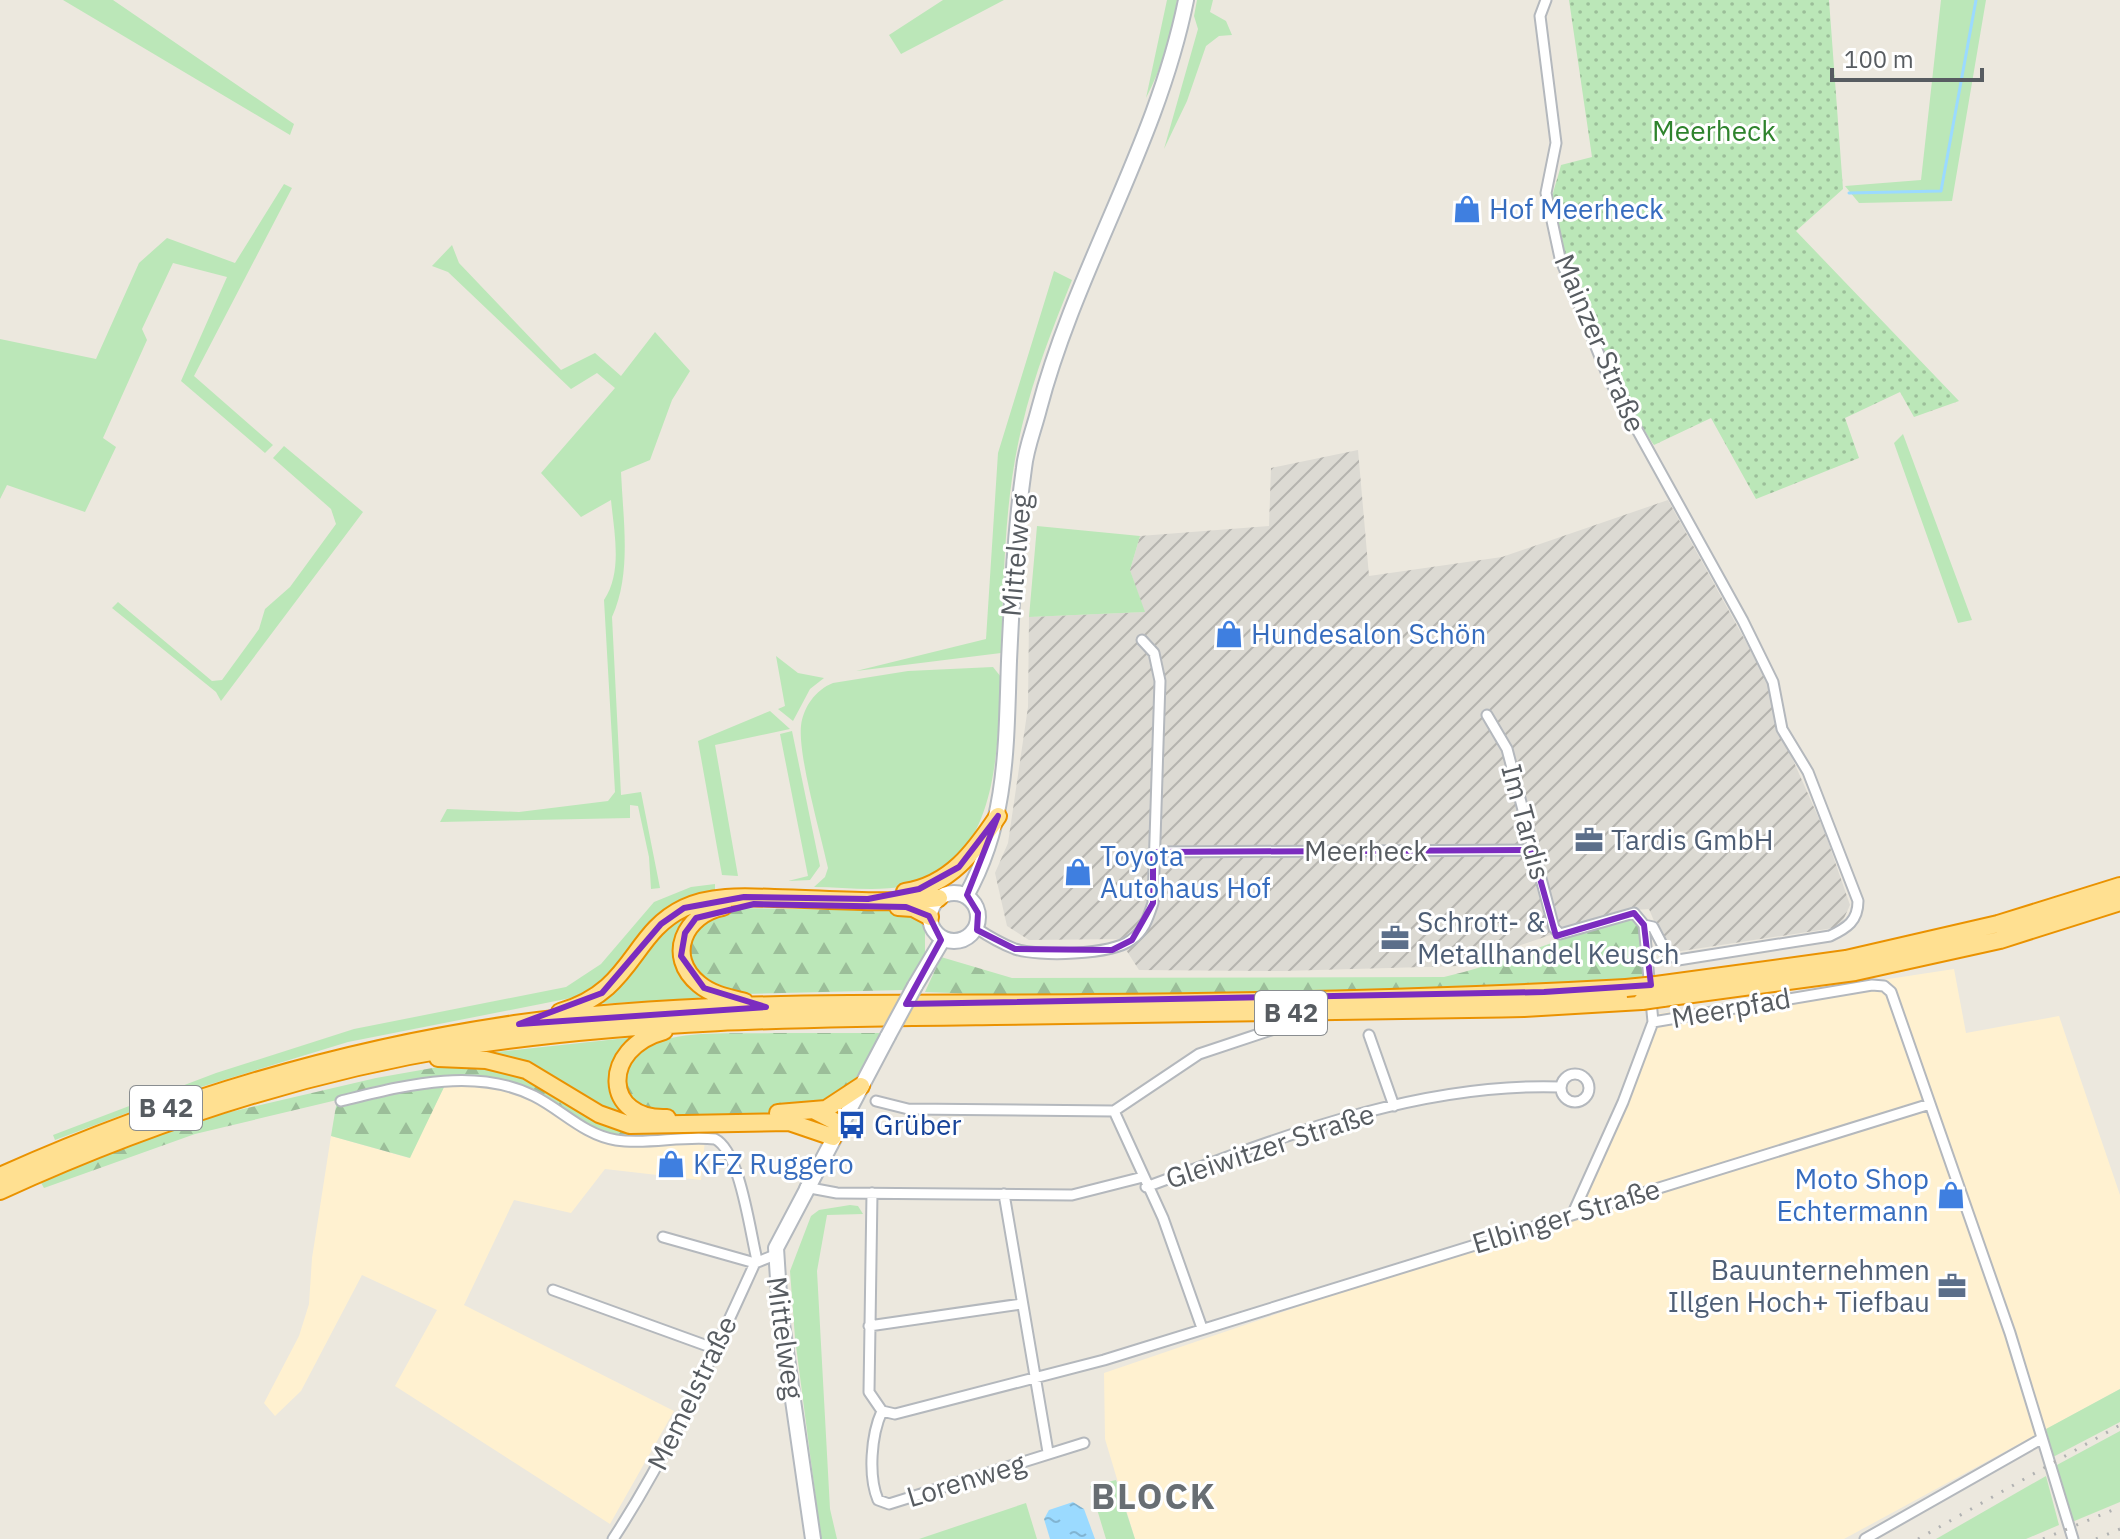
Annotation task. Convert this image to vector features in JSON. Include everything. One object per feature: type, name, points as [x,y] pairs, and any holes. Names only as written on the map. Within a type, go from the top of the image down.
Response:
[{"type":"highway","points":[[868,899],[910,892],[949,876],[968,858],[998,816]]},
{"type":"highway","name":"B 42","points":[[0,1191],[192,1114],[306,1080],[404,1058],[524,1038],[695,1023],[1509,1008],[1642,1001],[1660,991],[1846,959],[1998,924],[2120,886]]},
{"type":"highway","points":[[519,1024],[573,1009],[602,993],[626,971],[661,924],[693,904],[744,897],[939,898]]},
{"type":"highway","name":"B 42","points":[[0,1176],[135,1119],[260,1078],[401,1044],[519,1024],[674,1010],[766,1007],[1325,999],[1626,988],[1660,991],[1855,972],[2000,940],[2120,902]]},
{"type":"highway","points":[[766,1007],[712,993],[691,977],[683,963],[681,948],[685,933],[696,918],[713,909],[754,904],[906,907],[930,917]]},
{"type":"highway","points":[[695,1023],[642,1039],[624,1055],[617,1083],[633,1109],[661,1119],[815,1111],[836,1105],[861,1086]]},
{"type":"highway","points":[[404,1058],[499,1062],[526,1070],[599,1114],[630,1125],[789,1122],[836,1130]]},
{"type":"highway","points":[[815,1111],[836,1130]]},
{"type":"main road","name":"Mittelweg","points":[[966,896],[987,855],[998,816],[1005,759],[1015,548],[1024,464],[1053,360],[1164,86],[1186,0]]},
{"type":"main road","points":[[953,893],[966,896],[978,913],[976,928],[962,941],[943,939],[933,930],[930,917],[939,898],[953,893]]},
{"type":"main road","name":"Mittelweg","points":[[813,1539],[775,1255],[786,1222],[943,939]]},
{"type":"street","name":"Mainzer Straße","points":[[1546,0],[1540,16],[1556,143],[1546,193],[1560,258],[1609,379],[1669,492]]},
{"type":"street","name":"Meerpfad","points":[[1669,492],[1743,621],[1773,682],[1782,729],[1808,772],[1858,907],[1848,928],[1830,936],[1678,960],[1666,952],[1653,927],[1644,925],[1653,1022],[1884,986],[1891,992],[2003,1311],[2073,1539]]},
{"type":"street","points":[[976,928],[1015,949],[1029,952],[1112,950],[1132,940],[1146,924],[1153,903],[1160,681],[1154,653],[1142,640]]},
{"type":"street","name":"Im Tardis","points":[[1487,715],[1507,749],[1554,928],[1560,934],[1634,913],[1644,925]]},
{"type":"street","name":"Meerheck","points":[[1153,852],[1532,850]]},
{"type":"street","points":[[1573,1213],[1623,1102],[1653,1022]]},
{"type":"street","points":[[876,1101],[908,1109],[1114,1111],[1199,1054],[1277,1028]]},
{"type":"street","name":"Gleiwitzer Straße","points":[[1369,1035],[1394,1106]]},
{"type":"street","name":"Mittelweg","points":[[341,1101],[444,1080],[469,1080],[511,1085],[592,1132],[614,1140],[715,1139],[723,1143],[735,1166],[756,1261],[663,1237]]},
{"type":"street","name":"Gleiwitzer Straße","points":[[805,1187],[837,1193],[1072,1195],[1145,1182],[1280,1138],[1394,1106],[1463,1091],[1519,1085],[1561,1087]]},
{"type":"street","name":"Elbinger Straße","points":[[882,1411],[895,1414],[1034,1378],[1930,1104]]},
{"type":"street","points":[[1114,1111],[1163,1218],[1202,1328]]},
{"type":"street","points":[[872,1193],[869,1392],[882,1411]]},
{"type":"street","name":"Lorenweg","points":[[1004,1194],[1048,1452]]},
{"type":"street","points":[[756,1261],[775,1255]]},
{"type":"street","name":"Memelstraße","points":[[613,1539],[643,1494],[681,1422],[756,1261]]},
{"type":"street","points":[[553,1290],[713,1348]]},
{"type":"street","points":[[869,1326],[1021,1304]]},
{"type":"street","name":"Lorenweg","points":[[882,1411],[874,1447],[873,1487],[878,1500],[889,1504],[1084,1443]]},
{"type":"street","points":[[1865,1539],[2041,1439]]},
{"type":"highlighted area","points":[[998,816],[967,895],[978,913],[977,930],[1015,949],[1112,950],[1132,940],[1153,903],[1153,852],[1532,850],[1556,936],[1634,913],[1644,925],[1651,970],[1651,985],[1544,992],[906,1004],[941,940],[929,916],[906,907],[754,904],[696,918],[685,933],[681,956],[704,988],[766,1007],[519,1024],[602,993],[661,924],[684,908],[744,897],[868,899],[919,889],[959,867]]},
{"type":"shaded area","points":[[1358,450],[1369,576],[1502,557],[1668,500],[1768,682],[1777,724],[1824,830],[1850,905],[1840,927],[1675,952],[1662,940],[1649,909],[1620,911],[1460,966],[1282,971],[1139,970],[1119,939],[1029,940],[1007,926],[995,873],[1008,843],[1028,707],[1029,617],[1144,612],[1130,570],[1140,536],[1269,526],[1271,468]]},
{"type":"shaded area","points":[[1954,969],[1966,1033],[2059,1016],[2120,1195],[2120,1389],[1844,1539],[1135,1539],[1105,1439],[1104,1373],[1573,1213],[1653,1022],[1650,1015]]},
{"type":"shaded area","points":[[446,1083],[511,1087],[594,1135],[705,1140],[701,1180],[605,1169],[571,1213],[514,1200],[464,1305],[674,1411],[610,1524],[395,1386],[437,1310],[362,1275],[301,1391],[275,1416],[264,1403],[299,1336],[309,1304],[312,1258],[331,1136],[409,1158]]},
{"type":"green space","points":[[63,0],[113,0],[294,124],[290,135]]},
{"type":"green space","points":[[943,0],[1004,0],[901,54],[889,35]]},
{"type":"green space","points":[[1167,0],[1177,0],[1172,25],[1162,62],[1146,98]]},
{"type":"green space","points":[[1197,0],[1213,0],[1210,12],[1226,21],[1232,35],[1219,36],[1206,46],[1187,101],[1164,149],[1198,29],[1194,16]]},
{"type":"green space","name":"Meerheck","points":[[1569,0],[1829,0],[1843,189],[1796,231],[1959,401],[1914,417],[1900,392],[1845,418],[1859,458],[1756,499],[1711,418],[1654,445],[1592,328],[1555,230],[1551,203],[1561,165],[1592,157]]},
{"type":"green space","points":[[1941,0],[1986,0],[1952,201],[1859,203],[1845,186],[1921,180]]},
{"type":"green space","points":[[284,184],[292,188],[194,376],[273,445],[265,453],[181,381],[227,277],[173,263],[142,329],[147,340],[103,438],[116,447],[85,512],[7,485],[0,499],[0,339],[96,359],[139,263],[167,238],[235,263]]},
{"type":"green space","points":[[452,245],[459,263],[561,370],[595,353],[621,376],[655,332],[690,371],[672,400],[650,460],[621,472],[624,564],[612,617],[621,795],[641,792],[660,888],[651,889],[649,857],[638,806],[630,805],[630,818],[440,822],[447,809],[519,812],[608,801],[615,792],[604,600],[614,577],[615,564],[611,500],[581,517],[541,473],[615,388],[597,373],[571,389],[448,272],[432,266]]},
{"type":"green space","points":[[1054,271],[1072,280],[1038,370],[1016,454],[1006,538],[1001,653],[856,671],[986,639],[998,453]]},
{"type":"green space","points":[[1903,434],[1972,620],[1958,623],[1894,443]]},
{"type":"green space","points":[[284,446],[363,512],[221,701],[216,692],[112,608],[118,602],[212,681],[222,680],[259,629],[265,609],[290,587],[336,524],[331,509],[273,458]]},
{"type":"green space","points":[[1037,526],[1140,536],[1130,570],[1145,612],[1029,617]]},
{"type":"green space","points":[[776,656],[798,673],[824,678],[810,689],[793,721],[778,709],[785,706]]},
{"type":"green space","points":[[993,667],[1001,677],[994,771],[976,831],[959,855],[936,874],[905,886],[872,889],[814,887],[825,877],[828,868],[806,775],[801,739],[802,719],[811,700],[833,683],[908,671]]},
{"type":"green space","points":[[770,711],[790,729],[715,745],[738,876],[722,875],[698,741]]},
{"type":"green space","points":[[792,731],[820,866],[810,880],[788,881],[808,876],[780,734]]},
{"type":"green space","points":[[715,884],[715,893],[629,955],[599,985],[581,996],[348,1042],[178,1094],[55,1140],[53,1135],[216,1073],[354,1029],[566,987],[601,964],[654,902],[691,887]]},
{"type":"green space","points":[[737,908],[907,911],[925,926],[925,953],[904,990],[745,994],[726,991],[709,984],[696,972],[689,959],[688,948],[698,927],[722,912]]},
{"type":"green space","points":[[697,911],[711,998],[597,1004],[623,982],[668,929]]},
{"type":"green space","points":[[1630,917],[1640,926],[1646,978],[1432,991],[1033,996],[925,992],[941,957],[1012,978],[1444,977]]},
{"type":"green space","points":[[715,1033],[881,1033],[852,1085],[832,1100],[812,1106],[761,1113],[666,1116],[643,1107],[633,1100],[626,1089],[625,1077],[638,1052],[653,1043],[671,1038]]},
{"type":"green space","points":[[636,1037],[636,1119],[621,1116],[487,1053]]},
{"type":"green space","points":[[455,1064],[514,1072],[593,1116],[724,1129],[705,1140],[622,1145],[511,1087],[446,1083],[410,1158],[331,1136],[337,1100],[195,1134],[44,1188],[40,1181],[187,1122],[376,1078]]},
{"type":"green space","points":[[858,1206],[863,1214],[827,1215],[817,1271],[830,1509],[837,1539],[821,1539],[795,1338],[790,1271],[811,1216],[819,1210]]},
{"type":"green space","points":[[2120,1389],[2120,1422],[2053,1457],[2046,1429]]},
{"type":"green space","points":[[2120,1431],[2120,1502],[2072,1522],[2055,1466]]},
{"type":"green space","points":[[2046,1476],[2059,1525],[2026,1539],[1936,1539]]},
{"type":"green space","points":[[1116,1480],[1135,1539],[1106,1539],[1090,1486]]},
{"type":"green space","points":[[1026,1503],[1037,1539],[919,1539]]},
{"type":"water","points":[[1073,1502],[1084,1509],[1095,1539],[1050,1539],[1044,1519],[1049,1510]]},
{"type":"waterway","points":[[1849,193],[1941,191],[1976,0]]},
{"type":"railway","points":[[1918,1539],[2120,1425]]},
{"type":"railway","points":[[2043,1539],[2120,1507]]},
{"type":"railway","points":[[2096,1539],[2120,1529]]},
{"type":"place","name":"Hof Meerheck","points":[[1467,209]]},
{"type":"place","name":"Hundesalon Schön","points":[[1229,634]]},
{"type":"place","name":"Tardis GmbH","points":[[1589,840]]},
{"type":"place","name":"Toyota Autohaus Hof","points":[[1078,872]]},
{"type":"place","name":"Schrott- & Metallhandel Keusch","points":[[1395,938]]},
{"type":"place","name":"Grüber","points":[[852,1125]]},
{"type":"place","name":"KFZ Ruggero","points":[[671,1164]]},
{"type":"place","name":"Moto Shop Echtermann","points":[[1951,1195]]},
{"type":"place","name":"Bauunternehmen Illgen Hoch+ Tiefbau","points":[[1952,1286]]},
{"type":"district","name":"BLOCK","points":[[1154,1496]]}]
